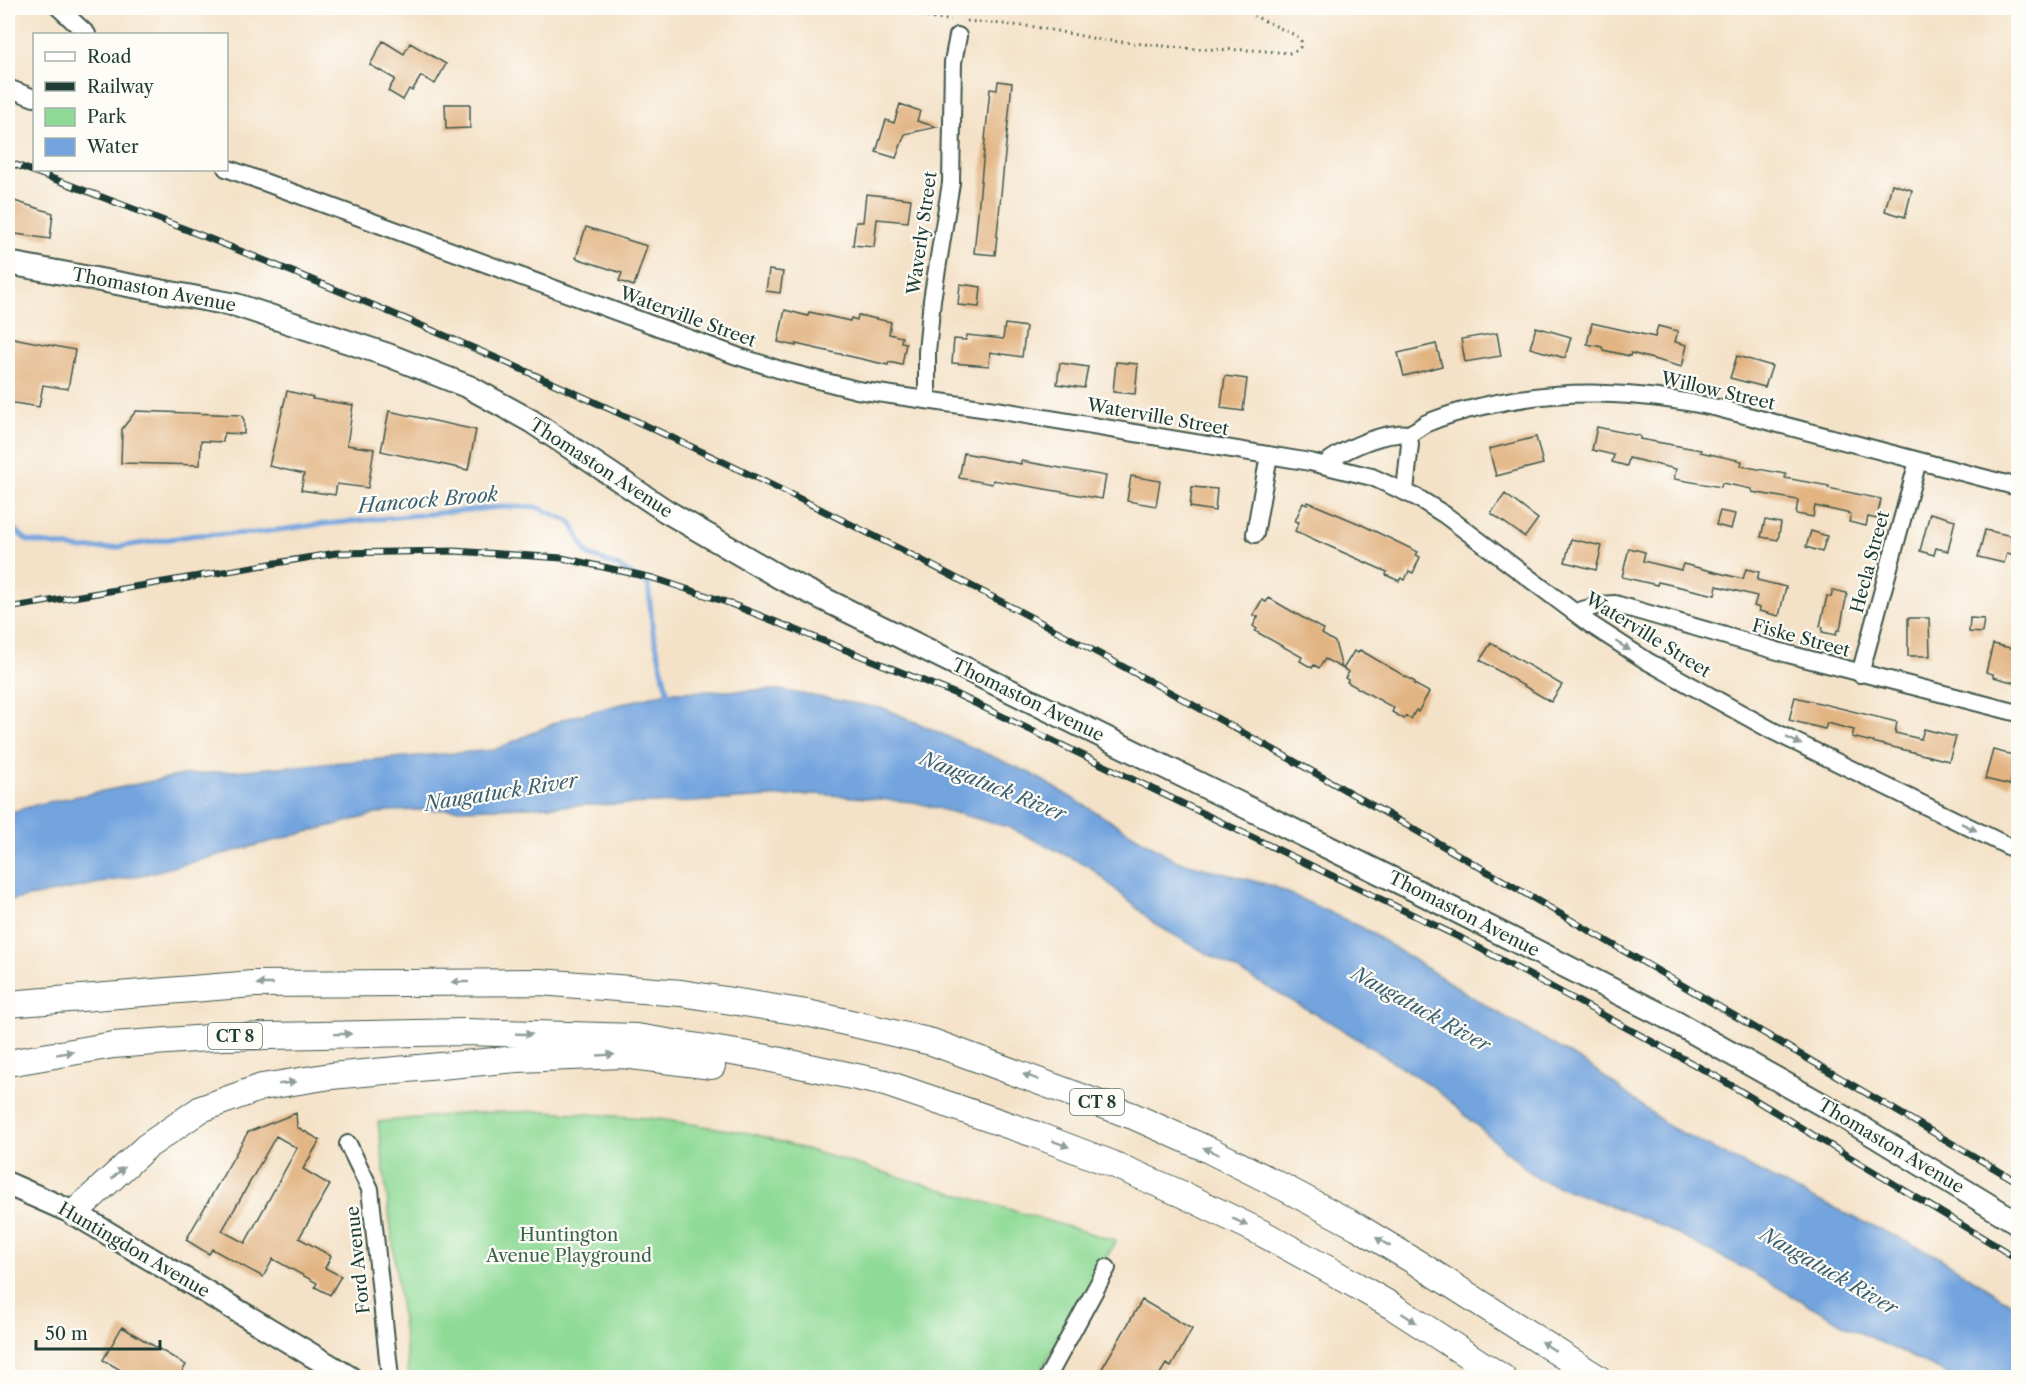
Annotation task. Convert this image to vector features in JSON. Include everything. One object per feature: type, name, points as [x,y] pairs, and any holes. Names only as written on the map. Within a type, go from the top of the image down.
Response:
[{"type":"highway","name":"CT 8","points":[[8,1012],[104,996],[253,984],[540,982],[681,993],[807,1012],[932,1042],[1133,1116],[1209,1150],[1283,1187],[1419,1264],[1598,1377]]},
{"type":"highway","points":[[8,1004],[104,996]]},
{"type":"highway","name":"CT 8","points":[[8,1063],[113,1045],[222,1037],[465,1032],[637,1037],[762,1057],[885,1083],[1034,1134],[1173,1190],[1260,1232],[1392,1306],[1503,1377]]},
{"type":"highway","points":[[75,1213],[146,1147],[201,1109],[262,1087],[331,1076],[517,1059],[623,1054],[763,1072],[882,1095],[1034,1134]]},
{"type":"main road","name":"Thomaston Avenue","points":[[8,263],[236,305],[388,355],[469,387],[531,421],[666,511],[772,573],[1425,895],[1665,1017],[1839,1114],[2019,1223]]},
{"type":"main road","name":"Huntingdon Avenue","points":[[8,1184],[75,1213],[350,1377]]},
{"type":"street","points":[[58,8],[86,33]]},
{"type":"street","name":"Waverly Street","points":[[927,400],[927,352],[932,300],[951,183],[953,62],[958,26]]},
{"type":"street","points":[[8,88],[33,98]]},
{"type":"street","name":"Waterville Street","points":[[228,169],[762,364],[857,390],[1002,411],[1269,455],[1372,477],[1405,491],[1452,519],[1606,635],[1638,656],[1762,725],[2019,851]]},
{"type":"street","name":"Willow Street","points":[[1324,465],[1342,451],[1387,436],[1408,434],[1451,414],[1480,406],[1566,393],[1613,392],[1708,406],[2019,487]]},
{"type":"street","points":[[1405,491],[1410,444],[1408,434]]},
{"type":"street","points":[[1255,534],[1269,455]]},
{"type":"street","name":"Hecla Street","points":[[1860,674],[1918,461]]},
{"type":"street","name":"Fiske Street","points":[[1576,612],[1599,604],[1615,604],[1860,674],[2019,713]]},
{"type":"street","name":"Ford Avenue","points":[[348,1144],[370,1189],[390,1377]]},
{"type":"street","points":[[1047,1377],[1107,1268]]},
{"type":"path","points":[[912,8],[924,17],[958,26],[1036,27],[1102,40],[1195,49],[1289,53],[1300,47],[1301,41],[1297,36],[1254,16]]},
{"type":"green space","name":"Huntington Avenue Playground","points":[[545,1111],[659,1119],[754,1134],[1116,1241],[1037,1377],[409,1377],[378,1122],[468,1113]]},
{"type":"water","name":"Naugatuck River","points":[[779,690],[886,709],[1032,774],[1177,861],[1273,886],[1363,928],[1488,1007],[1590,1066],[1670,1127],[1793,1189],[1935,1255],[2018,1306],[2018,1377],[1954,1377],[1850,1328],[1736,1264],[1649,1220],[1538,1179],[1432,1086],[1337,1026],[1156,925],[1090,867],[1008,827],[914,802],[817,794],[693,802],[388,811],[146,874],[8,901],[8,813],[39,804],[182,775],[494,750],[564,719],[667,692]]},
{"type":"building","points":[[383,41],[404,54],[410,43],[446,64],[435,84],[421,76],[403,100],[388,91],[395,79],[370,65]]},
{"type":"building","points":[[998,81],[1012,83],[995,255],[974,253],[990,89],[997,90]]},
{"type":"building","points":[[445,104],[470,104],[470,128],[446,129]]},
{"type":"building","points":[[900,104],[920,111],[917,121],[937,127],[905,134],[896,158],[876,152],[886,120],[894,123]]},
{"type":"building","points":[[1892,184],[1912,190],[1905,217],[1885,211]]},
{"type":"building","points":[[866,194],[911,199],[908,222],[877,219],[874,247],[853,245],[856,222],[863,222]]},
{"type":"building","points":[[8,199],[53,213],[50,239],[9,233]]},
{"type":"building","points":[[586,227],[647,246],[634,286],[619,281],[622,273],[576,258]]},
{"type":"building","points":[[769,270],[783,272],[780,293],[766,291]]},
{"type":"building","points":[[960,284],[981,287],[979,307],[958,305]]},
{"type":"building","points":[[785,310],[808,316],[809,312],[850,321],[851,318],[857,320],[858,315],[891,322],[889,334],[902,337],[901,342],[906,343],[902,365],[889,362],[888,365],[778,342]]},
{"type":"building","points":[[1592,323],[1655,337],[1658,326],[1678,331],[1675,342],[1687,345],[1682,367],[1631,353],[1630,356],[1603,350],[1602,347],[1587,344]]},
{"type":"building","points":[[1005,324],[1026,327],[1022,357],[990,352],[989,366],[952,363],[954,339],[966,340],[967,335],[1003,339]]},
{"type":"building","points":[[1536,327],[1571,337],[1565,358],[1530,348]]},
{"type":"building","points":[[1497,333],[1501,356],[1465,362],[1461,339]]},
{"type":"building","points":[[8,337],[75,350],[68,389],[43,385],[39,407],[8,402]]},
{"type":"building","points":[[1436,344],[1442,366],[1404,376],[1398,353]]},
{"type":"building","points":[[1737,356],[1772,366],[1765,387],[1730,378]]},
{"type":"building","points":[[1116,362],[1138,364],[1135,394],[1113,392]]},
{"type":"building","points":[[1060,363],[1088,367],[1084,388],[1057,384]]},
{"type":"building","points":[[1225,376],[1247,379],[1243,411],[1221,408]]},
{"type":"building","points":[[287,391],[313,397],[312,399],[353,405],[347,445],[374,449],[368,488],[337,484],[335,495],[301,490],[304,474],[269,466]]},
{"type":"building","points":[[136,411],[241,415],[244,420],[244,434],[224,433],[223,442],[201,441],[200,465],[121,463],[122,429]]},
{"type":"building","points":[[389,411],[476,430],[468,470],[381,451]]},
{"type":"building","points":[[1597,427],[1640,436],[1640,439],[1701,450],[1700,452],[1742,461],[1741,466],[1786,474],[1785,478],[1881,499],[1877,519],[1868,517],[1866,526],[1849,522],[1851,514],[1815,506],[1813,517],[1796,514],[1798,500],[1752,492],[1752,489],[1722,483],[1721,487],[1674,479],[1676,469],[1629,458],[1627,466],[1612,462],[1614,455],[1592,450]]},
{"type":"building","points":[[1536,437],[1543,464],[1496,476],[1489,449]]},
{"type":"building","points":[[964,453],[1106,476],[1102,499],[993,480],[992,484],[959,478]]},
{"type":"building","points":[[1131,476],[1160,481],[1156,506],[1127,501]]},
{"type":"building","points":[[1192,487],[1217,489],[1215,511],[1190,507]]},
{"type":"building","points":[[1505,494],[1538,519],[1525,537],[1491,513]]},
{"type":"building","points":[[1308,502],[1418,552],[1416,555],[1420,557],[1413,573],[1409,571],[1405,580],[1401,578],[1399,581],[1386,575],[1387,572],[1295,531],[1299,522],[1295,521],[1303,503],[1307,505]]},
{"type":"building","points":[[1720,511],[1735,514],[1731,529],[1716,525]]},
{"type":"building","points":[[1930,513],[1955,520],[1948,551],[1936,548],[1934,555],[1920,551]]},
{"type":"building","points":[[1765,520],[1781,523],[1778,540],[1761,537]]},
{"type":"building","points":[[1985,530],[2012,536],[2011,541],[2018,543],[2015,555],[2007,553],[2004,563],[1978,557]]},
{"type":"building","points":[[1811,531],[1827,536],[1822,552],[1806,547]]},
{"type":"building","points":[[1571,539],[1602,546],[1596,570],[1565,562]]},
{"type":"building","points":[[1629,548],[1645,552],[1643,561],[1681,570],[1683,564],[1743,579],[1746,569],[1759,572],[1757,580],[1786,587],[1779,616],[1759,611],[1760,608],[1754,606],[1757,596],[1717,586],[1715,595],[1658,582],[1657,585],[1622,577]]},
{"type":"building","points":[[1833,590],[1847,593],[1840,630],[1837,630],[1836,635],[1822,632],[1823,627],[1820,626],[1827,596],[1831,597]]},
{"type":"building","points":[[1269,598],[1324,630],[1322,634],[1335,642],[1342,668],[1325,659],[1319,668],[1314,665],[1312,668],[1300,661],[1302,657],[1255,631],[1257,629],[1253,626],[1258,617],[1253,615],[1262,600],[1266,602]]},
{"type":"building","points":[[1908,618],[1929,618],[1930,656],[1908,656]]},
{"type":"building","points":[[1970,618],[1984,619],[1982,633],[1969,632]]},
{"type":"building","points":[[1491,643],[1562,685],[1551,702],[1480,660]]},
{"type":"building","points":[[1993,644],[2019,650],[2019,675],[2016,683],[1993,677],[1993,674],[1986,672]]},
{"type":"building","points":[[1360,650],[1429,692],[1418,712],[1416,710],[1411,719],[1406,716],[1404,719],[1392,712],[1394,708],[1347,682],[1345,678],[1349,672],[1343,669],[1354,651],[1358,653]]},
{"type":"building","points":[[1795,697],[1897,722],[1895,733],[1921,739],[1924,729],[1956,737],[1949,761],[1852,737],[1854,730],[1827,723],[1825,729],[1789,720]]},
{"type":"building","points":[[1993,750],[2017,756],[2010,785],[1985,779]]},
{"type":"building","points":[[296,1113],[297,1127],[320,1140],[303,1169],[330,1185],[299,1238],[331,1256],[325,1268],[341,1276],[330,1295],[315,1287],[317,1283],[273,1259],[263,1277],[212,1249],[209,1254],[186,1240],[248,1132]],"holes":[[[276,1136],[297,1148],[245,1243],[222,1231]]]},
{"type":"building","points":[[1142,1300],[1192,1329],[1171,1367],[1166,1364],[1158,1377],[1097,1377]]},
{"type":"building","points":[[122,1327],[186,1365],[179,1377],[133,1377],[103,1360]]},
{"type":"waterway","name":"Hancock Brook","points":[[8,524],[28,541],[82,549],[111,548],[196,535],[256,533],[500,507],[537,507],[571,522],[587,554],[619,567],[648,584],[653,632],[669,698]]},
{"type":"railway","points":[[8,162],[257,257],[380,308],[624,416],[865,531],[1114,662],[1375,807],[2018,1182]]},
{"type":"railway","points":[[8,608],[336,553],[454,551],[562,558],[653,578],[726,602],[956,694],[1461,938],[1719,1078],[2018,1259]]}]
